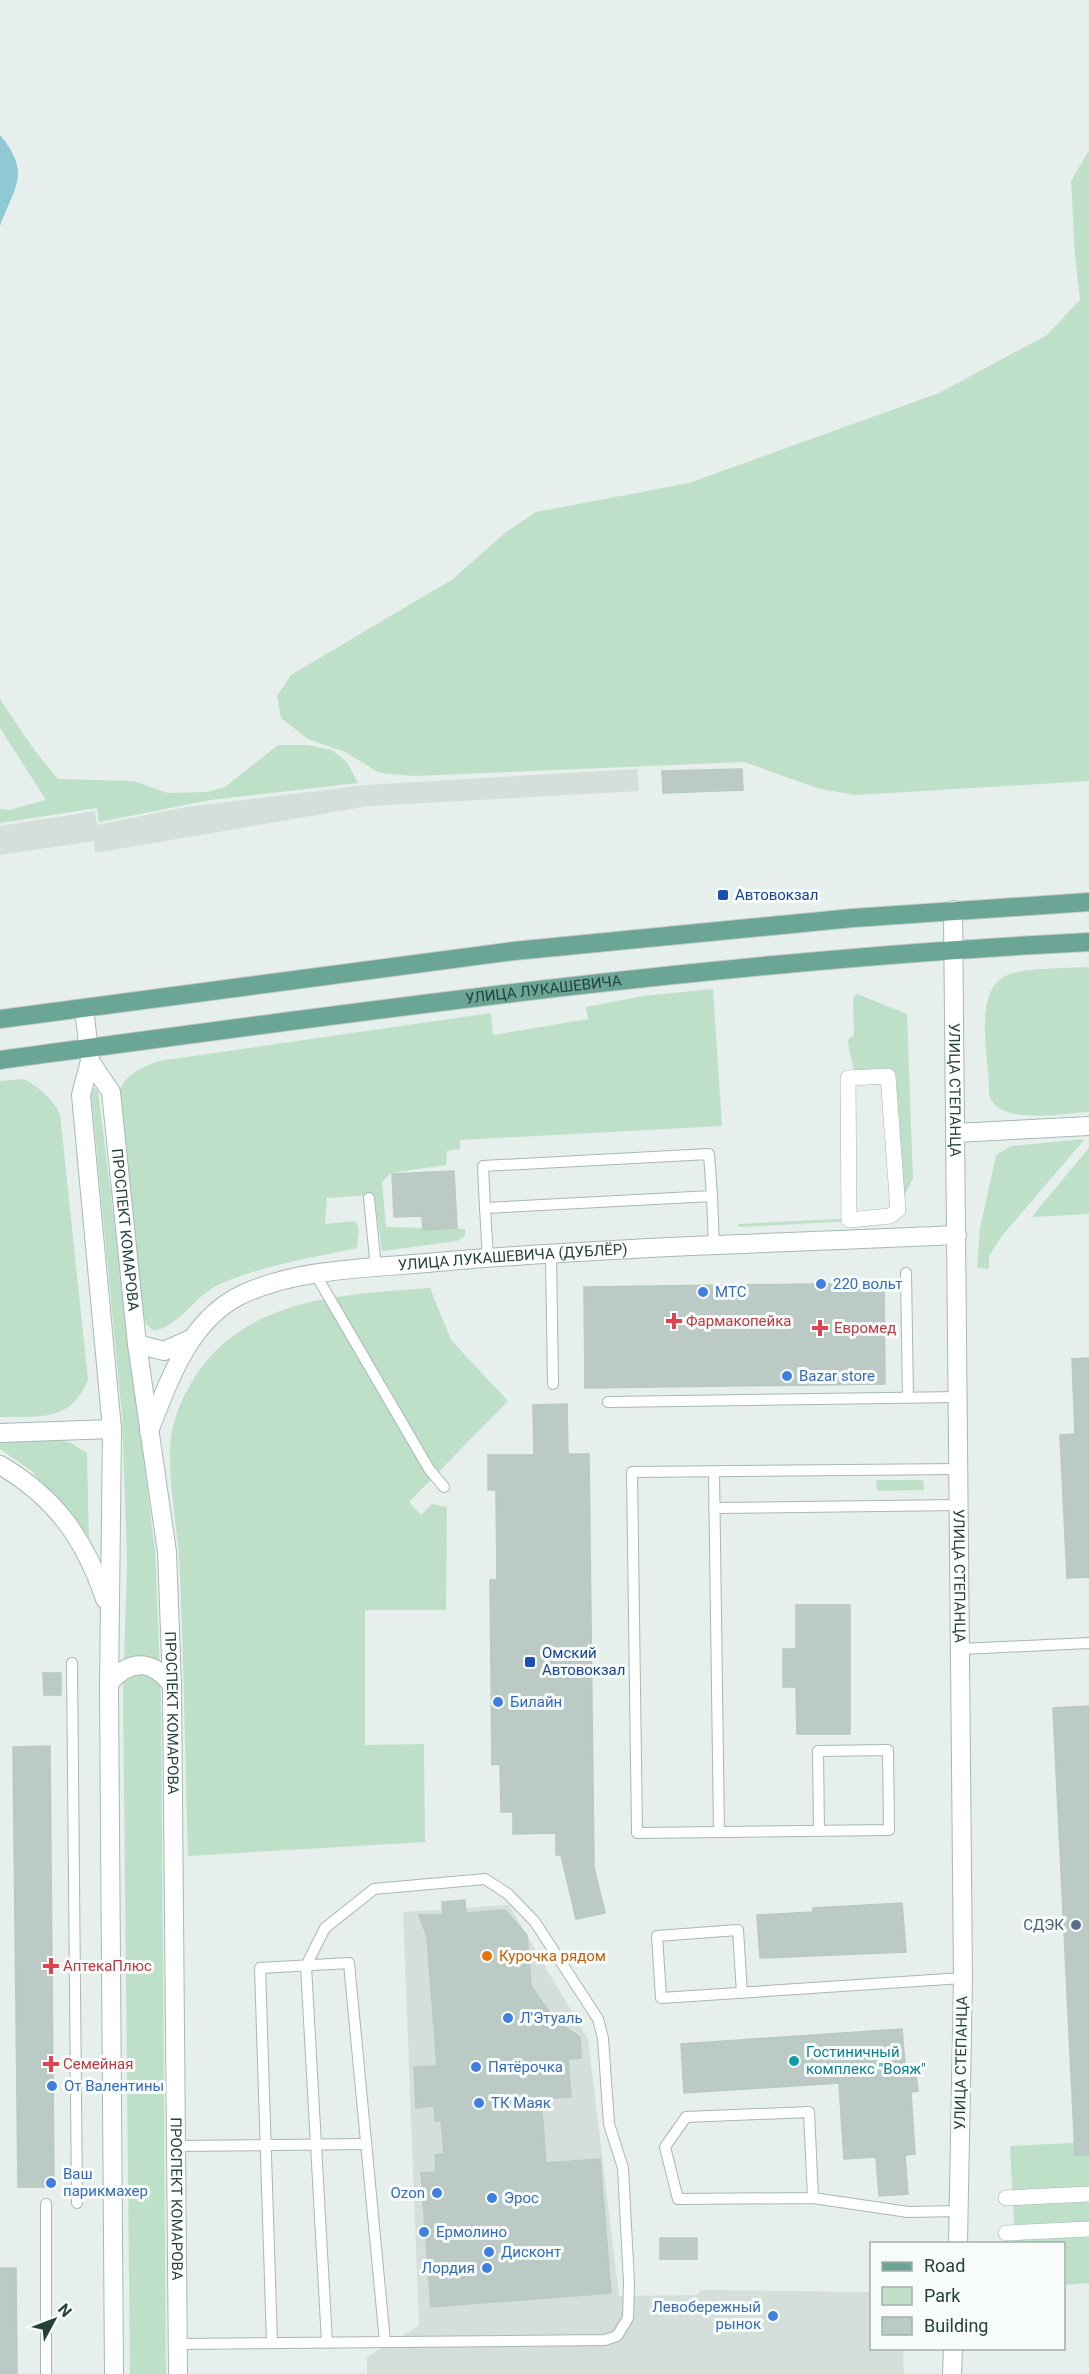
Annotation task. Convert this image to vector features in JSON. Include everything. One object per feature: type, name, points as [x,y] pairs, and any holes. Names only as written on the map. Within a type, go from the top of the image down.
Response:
[{"type":"main road","points":[[0,1019],[514,951],[953,910],[1089,902]]},
{"type":"main road","name":"УЛИЦА СТЕПАНЦА","points":[[953,910],[962,1649],[963,1978],[958,2242]]},
{"type":"main road","name":"УЛИЦА ЛУКАШЕВИЧА","points":[[0,1060],[89,1054],[515,991],[954,948],[1089,942]]},
{"type":"main road","name":"ПРОСПЕКТ КОМАРОВА","points":[[84,1008],[89,1054],[81,1095],[112,1429],[109,1683],[114,2374]]},
{"type":"main road","name":"ПРОСПЕКТ КОМАРОВА","points":[[89,1054],[111,1092],[137,1344],[167,1552],[172,1685],[178,2374]]},
{"type":"main road","points":[[956,1133],[1089,1126]]},
{"type":"main road","name":"УЛИЦА ЛУКАШЕВИЧА (ДУБЛЁР)","points":[[149,1431],[172,1372],[193,1338],[214,1313],[240,1295],[274,1284],[316,1275],[488,1258],[957,1235]]},
{"type":"main road","points":[[137,1344],[164,1351],[193,1338]]},
{"type":"main road","points":[[0,1433],[112,1429]]},
{"type":"main road","points":[[0,1465],[24,1479],[63,1516],[93,1562],[110,1613]]},
{"type":"main road","points":[[109,1683],[119,1672],[133,1665],[149,1666],[163,1672],[172,1685]]},
{"type":"main road","points":[[952,2374],[954,2350]]},
{"type":"street","points":[[888,1076],[898,1210],[890,1216],[849,1220],[848,1078],[888,1076]]},
{"type":"street","points":[[1006,2198],[1089,2194]]},
{"type":"street","points":[[1006,2233],[1089,2229]]},
{"type":"lane","points":[[488,1258],[483,1166],[709,1154],[714,1246]]},
{"type":"lane","points":[[485,1208],[711,1196]]},
{"type":"lane","points":[[369,1197],[376,1268]]},
{"type":"lane","points":[[551,1254],[553,1383]]},
{"type":"lane","points":[[906,1273],[908,1398]]},
{"type":"lane","points":[[316,1275],[429,1469],[444,1487]]},
{"type":"lane","points":[[608,1402],[959,1397]]},
{"type":"lane","points":[[819,1831],[818,1751],[888,1750],[889,1830],[819,1831],[637,1833],[632,1472],[959,1469]]},
{"type":"lane","points":[[714,1472],[719,1832]]},
{"type":"lane","points":[[714,1508],[960,1505]]},
{"type":"lane","points":[[962,1649],[1089,1643]]},
{"type":"lane","points":[[72,1663],[78,2204]]},
{"type":"lane","points":[[178,2344],[604,2340],[617,2336],[628,2318],[628,2259],[623,2168],[609,2124],[603,2038],[598,2019],[535,1922],[508,1894],[485,1879],[374,1889],[325,1928],[306,1966],[327,2342]]},
{"type":"lane","points":[[742,1993],[738,1930],[657,1936],[661,1998],[742,1993],[963,1978]]},
{"type":"lane","points":[[272,2343],[260,1968],[349,1963],[385,2342]]},
{"type":"lane","points":[[813,2198],[809,2112],[686,2117],[665,2148],[678,2199],[813,2198],[908,2212],[959,2211]]},
{"type":"lane","points":[[175,2146],[366,2144]]},
{"type":"lane","points":[[46,2204],[46,2374]]},
{"type":"shaded area","points":[[637,769],[639,791],[369,806],[95,853],[94,841],[0,855],[0,826],[95,811],[97,825],[186,807],[365,785]]},
{"type":"shaded area","name":"Левобережный рынок","points":[[509,1905],[588,2039],[619,2296],[696,2295],[701,2290],[870,2292],[870,2350],[903,2350],[904,2374],[367,2374],[367,2357],[419,2326],[403,1912]]},
{"type":"green space","points":[[1089,150],[1089,781],[856,795],[820,789],[744,762],[414,776],[380,773],[345,752],[308,739],[281,718],[277,696],[291,675],[453,579],[506,532],[536,512],[689,483],[939,393],[1047,335],[1080,300],[1071,181]]},
{"type":"green space","points":[[0,699],[35,751],[58,779],[133,781],[168,793],[207,792],[225,787],[278,745],[308,745],[332,750],[347,762],[358,783],[210,800],[99,822],[97,808],[0,823],[0,809],[9,810],[46,800],[0,728]]},
{"type":"green space","points":[[1089,967],[1089,1112],[1032,1116],[1004,1110],[994,1104],[989,1093],[985,1026],[990,994],[998,982],[1017,972]]},
{"type":"green space","points":[[713,989],[722,1126],[460,1140],[460,1149],[447,1151],[446,1165],[391,1173],[382,1182],[386,1227],[465,1229],[465,1236],[457,1241],[382,1251],[374,1195],[327,1198],[325,1224],[355,1221],[359,1229],[357,1248],[254,1271],[213,1288],[181,1316],[164,1327],[154,1331],[147,1325],[140,1310],[118,1093],[130,1076],[140,1069],[159,1061],[491,1013],[493,1035],[588,1019],[586,1007],[643,996]]},
{"type":"green space","points":[[857,994],[907,1014],[913,1179],[903,1198],[888,1077],[854,1077],[848,1040],[854,1035],[853,998]]},
{"type":"green space","points":[[24,1079],[45,1094],[60,1114],[88,1380],[81,1394],[63,1410],[40,1416],[0,1417],[0,1081]]},
{"type":"green space","points":[[93,1087],[98,1091],[155,1550],[161,1695],[166,2374],[130,2374],[123,1695],[127,1559],[122,1415],[91,1092]]},
{"type":"green space","points":[[1085,1139],[1001,1237],[989,1256],[989,1269],[977,1268],[980,1228],[996,1155],[1011,1146]]},
{"type":"green space","points":[[1089,1148],[1089,1214],[1032,1217],[1038,1209]]},
{"type":"green space","points":[[854,1218],[875,1220],[738,1227],[738,1224]]},
{"type":"green space","points":[[430,1288],[451,1340],[508,1401],[409,1502],[421,1515],[432,1504],[447,1507],[446,1610],[365,1610],[365,1745],[424,1744],[425,1842],[188,1856],[180,1575],[170,1458],[172,1429],[181,1402],[211,1356],[236,1334],[264,1317],[295,1306],[328,1299]]},
{"type":"green space","points":[[60,1440],[71,1443],[87,1453],[89,1546],[33,1472],[0,1449],[0,1441]]},
{"type":"green space","points":[[876,1480],[923,1480],[924,1490],[877,1491]]},
{"type":"green space","points":[[1089,2142],[1089,2283],[1065,2285],[1065,2242],[1015,2242],[1010,2146]]},
{"type":"water","points":[[0,135],[15,159],[18,179],[0,226]]},
{"type":"building","points":[[742,769],[743,790],[663,793],[662,771]]},
{"type":"building","points":[[454,1171],[457,1228],[423,1230],[422,1216],[394,1217],[392,1174]]},
{"type":"building","points":[[884,1283],[885,1384],[585,1388],[584,1287]]},
{"type":"building","points":[[1089,1358],[1089,1577],[1067,1578],[1060,1435],[1075,1434],[1072,1359]]},
{"type":"building","points":[[567,1404],[568,1454],[589,1454],[594,1867],[605,1913],[576,1919],[561,1855],[556,1855],[556,1833],[513,1834],[513,1812],[501,1812],[500,1764],[492,1765],[490,1580],[497,1580],[496,1490],[488,1490],[488,1455],[534,1455],[533,1405]]},
{"type":"building","points":[[796,1605],[850,1605],[850,1734],[797,1734],[796,1687],[783,1687],[783,1649],[796,1649]]},
{"type":"building","points":[[43,1673],[61,1673],[61,1695],[44,1695]]},
{"type":"building","points":[[1089,1706],[1089,2155],[1075,2155],[1053,1708]]},
{"type":"building","points":[[50,1746],[54,2187],[18,2187],[13,1747]]},
{"type":"building","name":"ТК Маяк","points":[[465,1900],[466,1913],[505,1910],[527,1935],[531,1986],[555,2020],[580,2037],[581,2058],[568,2059],[571,2097],[541,2099],[546,2163],[600,2159],[611,2293],[431,2307],[421,2173],[436,2172],[435,2155],[444,2154],[441,2120],[435,2121],[434,2106],[416,2108],[414,2067],[437,2066],[427,1937],[419,1915],[443,1915],[442,1902]]},
{"type":"building","points":[[902,1903],[906,1952],[760,1958],[757,1915],[813,1912],[813,1908]]},
{"type":"building","points":[[902,2029],[906,2075],[916,2075],[918,2091],[911,2092],[915,2154],[905,2155],[908,2194],[879,2196],[876,2157],[844,2159],[839,2083],[684,2093],[681,2044]]},
{"type":"building","points":[[660,2238],[697,2238],[697,2259],[660,2259]]},
{"type":"building","points":[[0,2268],[16,2268],[17,2374],[0,2374]]},
{"type":"place","name":"Автовокзал","points":[[723,895]]},
{"type":"place","name":"220 вольт","points":[[821,1284]]},
{"type":"place","name":"МТС","points":[[703,1292]]},
{"type":"place","name":"Фармакопейка","points":[[674,1321]]},
{"type":"place","name":"Евромед","points":[[820,1328]]},
{"type":"place","name":"Bazar store","points":[[787,1376]]},
{"type":"place","name":"Омский Автовокзал","points":[[530,1662]]},
{"type":"place","name":"Билайн","points":[[498,1702]]},
{"type":"place","name":"СДЭК","points":[[1076,1925]]},
{"type":"place","name":"Курочка рядом","points":[[487,1956]]},
{"type":"place","name":"АптекаПлюс","points":[[51,1966]]},
{"type":"place","name":"Л'Этуаль","points":[[508,2018]]},
{"type":"place","name":"Гостиничный комплекс \"Вояж\"","points":[[794,2061]]},
{"type":"place","name":"Семейная","points":[[51,2064]]},
{"type":"place","name":"Пятёрочка","points":[[476,2067]]},
{"type":"place","name":"От Валентины","points":[[52,2086]]},
{"type":"place","name":"ТК Маяк","points":[[479,2103]]},
{"type":"place","name":"Ваш парикмахер","points":[[51,2183]]},
{"type":"place","name":"Ozon","points":[[437,2193]]},
{"type":"place","name":"Эрос","points":[[492,2198]]},
{"type":"place","name":"Ермолино","points":[[424,2232]]},
{"type":"place","name":"Дисконт","points":[[489,2252]]},
{"type":"place","name":"Лордия","points":[[487,2268]]},
{"type":"place","name":"Левобережный рынок","points":[[773,2316]]}]
